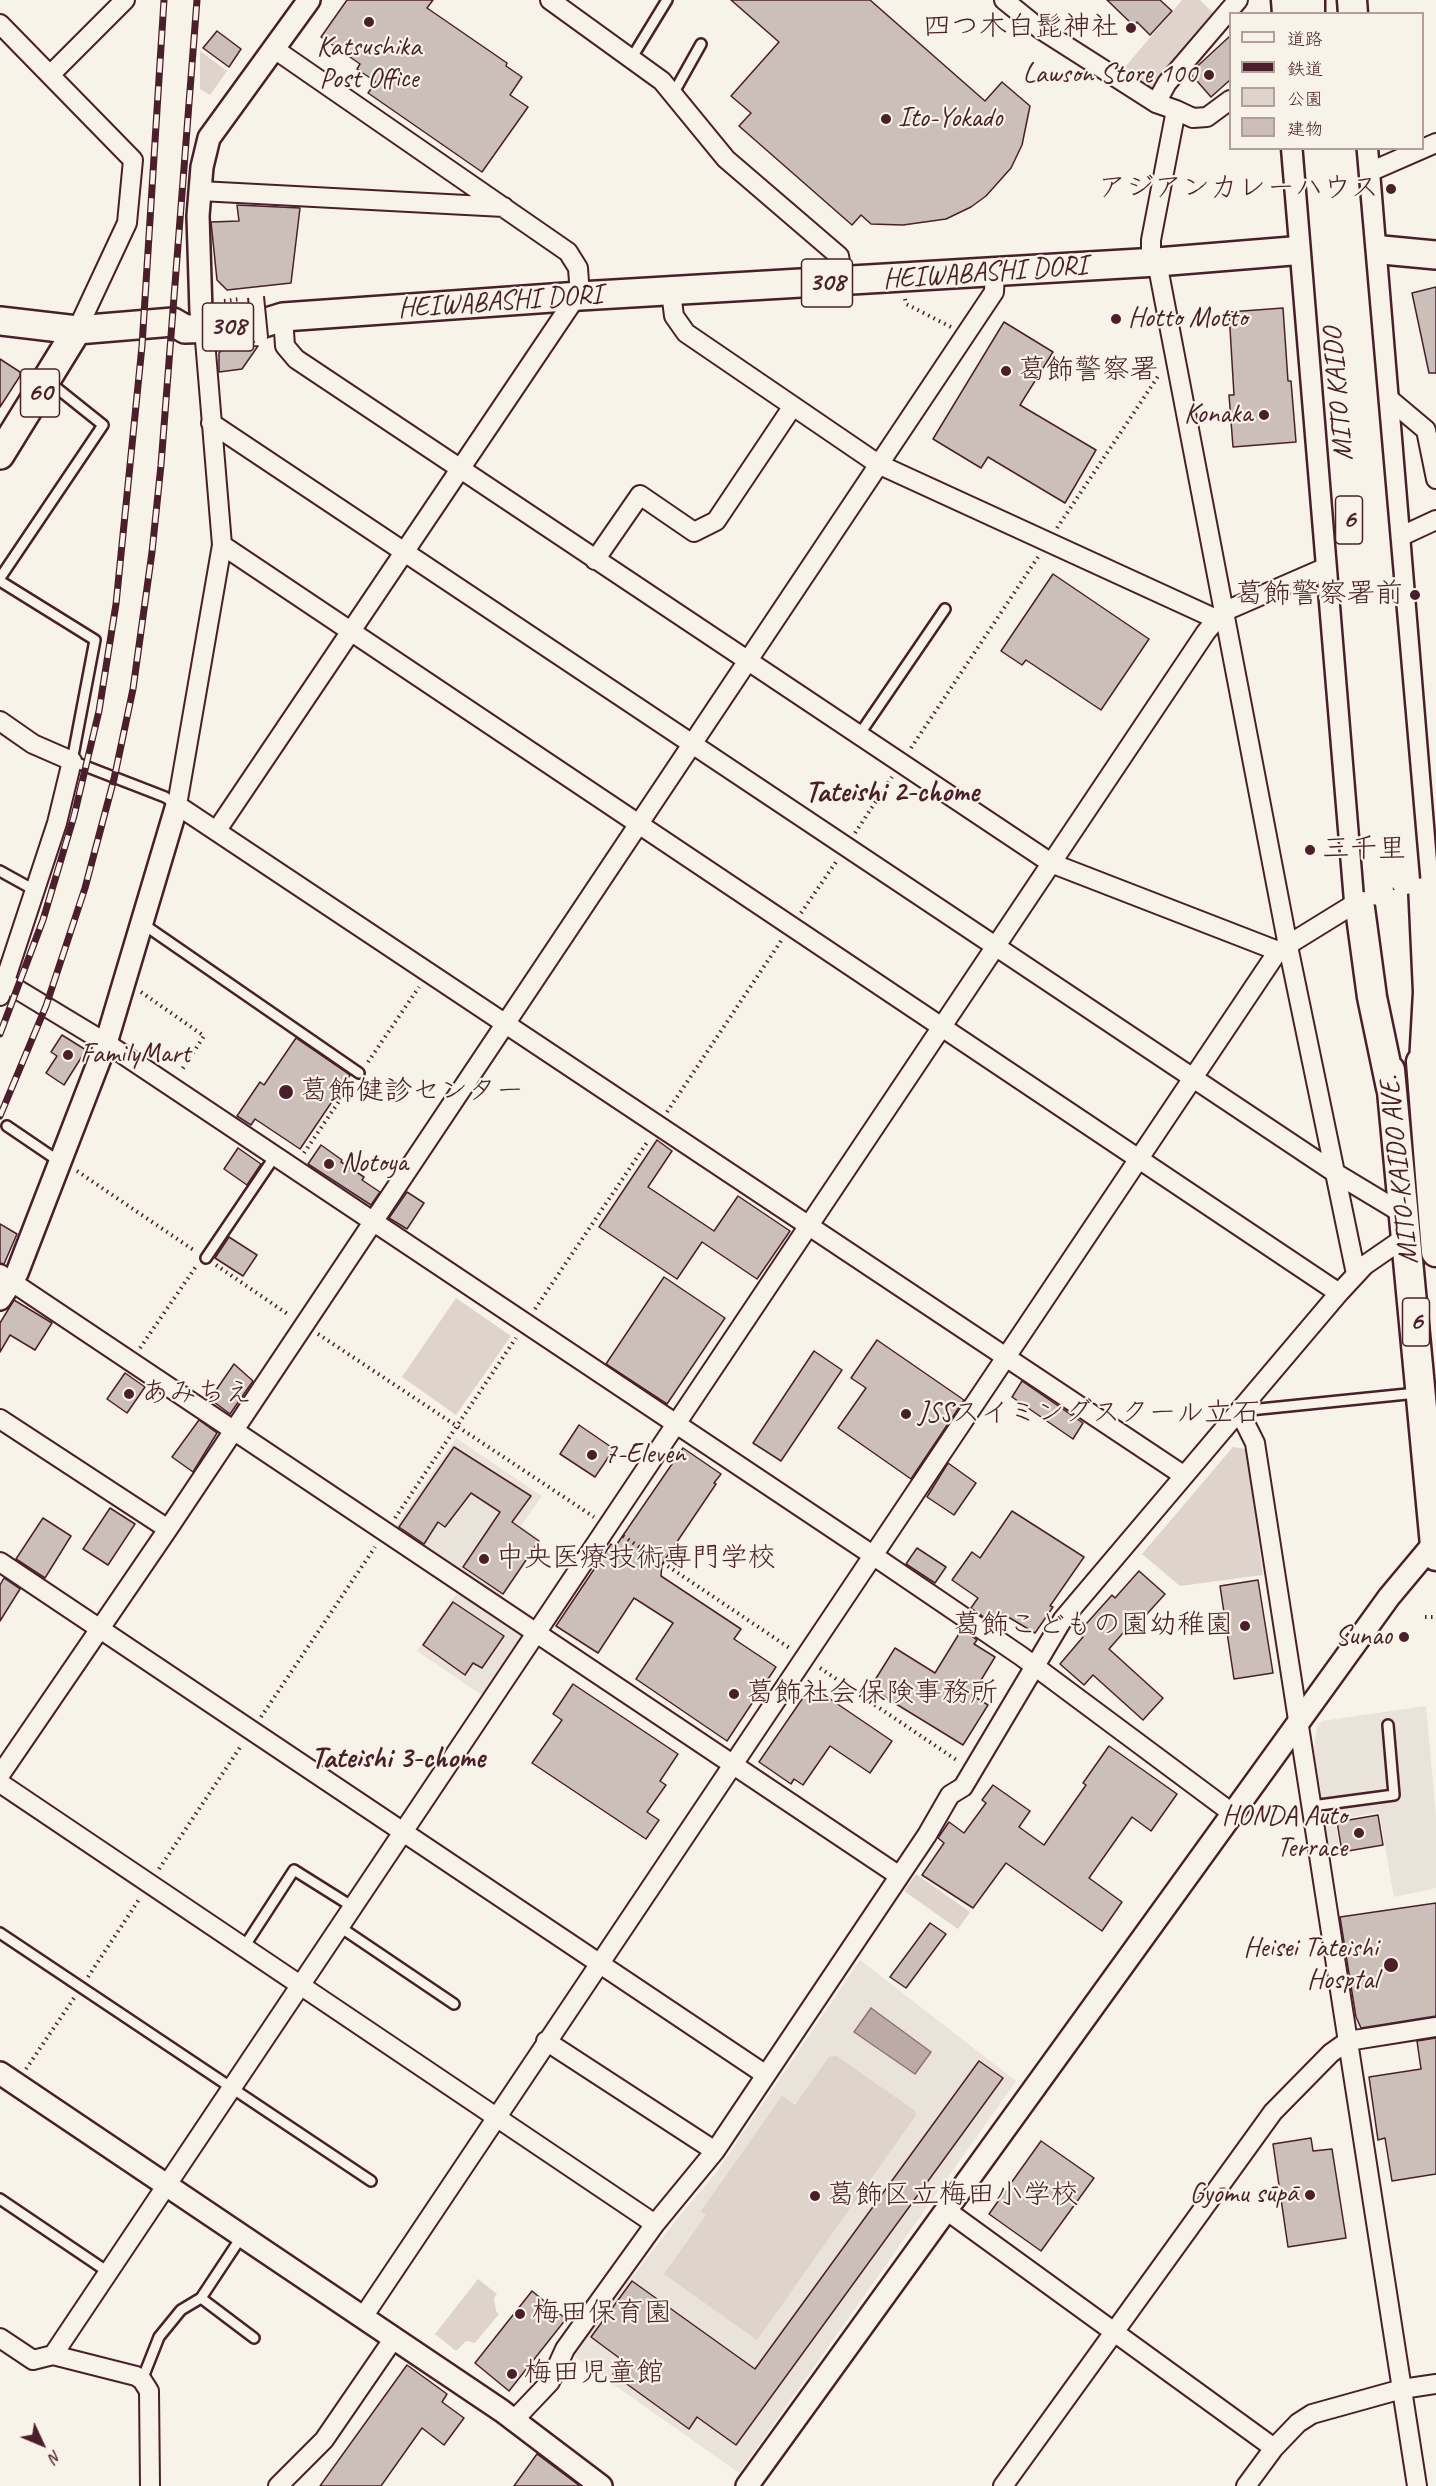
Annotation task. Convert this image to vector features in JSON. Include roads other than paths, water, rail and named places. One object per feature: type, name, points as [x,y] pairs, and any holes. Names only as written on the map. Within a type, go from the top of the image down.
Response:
[{"type":"highway","points":[[1296,150],[1329,566],[1369,896]]},
{"type":"highway","name":"MITO KAIDO","points":[[1318,150],[1369,896]]},
{"type":"highway","name":"MITO KAIDO","points":[[1341,150],[1421,865]]},
{"type":"highway","points":[[1364,161],[1421,865]]},
{"type":"highway","name":"MITO-KAIDO AVE.","points":[[1421,865],[1423,1081],[1433,1169],[1436,1252]]},
{"type":"highway","name":"MITO-KAIDO AVE.","points":[[1369,896],[1406,1226],[1436,1545]]},
{"type":"main road","name":"HEIWABASHI DORI","points":[[0,321],[77,330],[173,322],[185,329],[202,320],[251,327],[283,317],[578,296],[1154,262],[1304,250],[1372,249],[1436,255]]},
{"type":"main road","name":"60","points":[[0,455],[48,381],[77,330]]},
{"type":"street","points":[[50,75],[125,0]]},
{"type":"street","points":[[309,0],[209,138],[204,154],[200,191],[202,320],[222,545],[177,806],[106,1043],[61,1161],[4,1285],[131,1361],[898,1875]]},
{"type":"street","points":[[1004,0],[1040,29],[1156,103],[1193,118],[1207,117],[1229,101]]},
{"type":"street","points":[[1156,103],[1167,83],[1238,0]]},
{"type":"street","points":[[560,3],[662,81],[726,159],[840,256],[844,282]]},
{"type":"street","points":[[0,24],[133,160],[128,223],[77,330]]},
{"type":"street","points":[[217,830],[578,296],[580,279],[574,259],[505,207],[273,48]]},
{"type":"street","points":[[1176,110],[1151,240],[1154,262],[1283,949],[1337,1174],[1356,1274]]},
{"type":"street","points":[[1364,161],[1408,150]]},
{"type":"street","points":[[200,191],[505,207]]},
{"type":"street","points":[[0,1774],[168,1529],[302,1324],[994,291],[995,272]]},
{"type":"street","points":[[672,292],[674,316],[686,333],[878,464],[1220,615]]},
{"type":"street","points":[[256,297],[260,337]]},
{"type":"street","points":[[283,317],[285,346],[296,359],[747,662],[1052,863],[1283,949]]},
{"type":"street","points":[[1382,393],[1426,430],[1436,479]]},
{"type":"street","points":[[595,560],[640,495],[694,532],[717,521],[793,406]]},
{"type":"street","points":[[211,423],[1193,1077],[1337,1174],[1406,1226],[1338,1293],[1064,1618],[963,1787],[950,1795],[715,2151],[655,2224],[565,2349],[550,2382],[513,2421]]},
{"type":"street","points":[[1395,539],[1436,520]]},
{"type":"street","points":[[222,545],[942,1025],[1338,1293]]},
{"type":"street","points":[[53,2355],[942,1025],[1220,615],[1329,566]]},
{"type":"street","points":[[0,722],[33,744],[72,761],[36,891],[2,986],[106,1043],[874,1556],[1034,1666],[1232,1813]]},
{"type":"street","points":[[177,806],[217,830],[505,1021],[1184,1475]]},
{"type":"street","points":[[363,2317],[1193,1077],[1283,949],[1369,896]]},
{"type":"street","points":[[1239,1411],[1255,1443],[1417,2486]]},
{"type":"street","points":[[0,1419],[168,1529]]},
{"type":"street","points":[[747,2486],[1298,1721],[1389,1597],[1436,1545]]},
{"type":"street","points":[[0,1562],[766,2075]]},
{"type":"street","points":[[0,1783],[655,2224]]},
{"type":"street","points":[[1003,2486],[1274,2112],[1331,2053],[1348,2041],[1436,2027]]},
{"type":"street","points":[[546,2041],[715,2151]]},
{"type":"street","points":[[5,2078],[394,2338],[601,2486]]},
{"type":"street","points":[[946,2210],[1274,2448]]},
{"type":"street","points":[[0,2338],[33,2360],[53,2355],[136,2376],[142,2380],[149,2391],[150,2486]]},
{"type":"street","points":[[278,2486],[324,2440],[394,2338]]},
{"type":"street","points":[[1246,2486],[1274,2448],[1298,2423],[1312,2414],[1402,2390],[1436,2385]]},
{"type":"lane","points":[[631,59],[667,0]]},
{"type":"lane","points":[[673,94],[701,44]]},
{"type":"lane","points":[[48,381],[103,424],[0,579],[95,640],[72,761],[165,797],[177,806]]},
{"type":"lane","points":[[859,735],[945,609]]},
{"type":"lane","points":[[0,871],[36,891]]},
{"type":"lane","points":[[143,924],[359,1073]]},
{"type":"lane","points":[[7,1126],[61,1161]]},
{"type":"lane","points":[[206,1258],[274,1156]]},
{"type":"lane","points":[[1239,1411],[1422,1392]]},
{"type":"lane","points":[[1311,1806],[1394,1795],[1388,1725]]},
{"type":"lane","points":[[244,1947],[294,1870],[353,1907]]},
{"type":"lane","points":[[340,1927],[454,2004]]},
{"type":"lane","points":[[0,1933],[371,2181]]},
{"type":"lane","points":[[0,2199],[108,2272]]},
{"type":"lane","points":[[142,2380],[159,2337],[181,2310],[201,2298],[242,2236]]},
{"type":"lane","points":[[201,2298],[254,2338]]},
{"type":"railway","points":[[0,1034],[43,920],[74,816],[99,711],[116,604],[142,346],[164,0]]},
{"type":"railway","points":[[0,1116],[46,1006],[85,888],[114,779],[133,689],[152,552],[161,465],[197,0]]},
{"type":"place","name":"Katsushika Post Office","points":[[369,22]]},
{"type":"place","name":"四つ木白髭神社","points":[[1131,28]]},
{"type":"place","name":"Lawson Store 100","points":[[1209,75]]},
{"type":"place","name":"Ito-Yokado","points":[[886,119]]},
{"type":"place","name":"アジアンカレーハウス","points":[[1391,189]]},
{"type":"place","name":"Hotto Motto","points":[[1116,319]]},
{"type":"place","name":"葛飾警察署","points":[[1006,371]]},
{"type":"place","name":"Konaka","points":[[1264,415]]},
{"type":"place","name":"葛飾警察署前","points":[[1415,595]]},
{"type":"place","name":"三千里","points":[[1310,850]]},
{"type":"place","name":"FamilyMart","points":[[68,1055]]},
{"type":"place","name":"葛飾健診センター","points":[[286,1092]]},
{"type":"place","name":"Notoya","points":[[329,1164]]},
{"type":"place","name":"あみちえ","points":[[129,1394]]},
{"type":"place","name":"JSSスイミングスクール立石","points":[[906,1414]]},
{"type":"place","name":"7-Eleven","points":[[592,1455]]},
{"type":"place","name":"中央医療技術専門学校","points":[[484,1559]]},
{"type":"place","name":"葛飾こどもの園幼稚園","points":[[1245,1626]]},
{"type":"place","name":"Sunao","points":[[1404,1637]]},
{"type":"place","name":"葛飾社会保険事務所","points":[[734,1694]]},
{"type":"place","name":"HONDA Auto Terrace","points":[[1359,1833]]},
{"type":"place","name":"Heisei Tateishi Hosptal","points":[[1391,1965]]},
{"type":"place","name":"Gyōmu sūpā","points":[[1310,2195]]},
{"type":"place","name":"葛飾区立梅田小学校","points":[[815,2196]]},
{"type":"place","name":"梅田保育園","points":[[520,2314]]},
{"type":"place","name":"梅田児童館","points":[[512,2374]]},
{"type":"district","name":"Tateishi 2-chome","points":[[892,793]]},
{"type":"district","name":"Tateishi 3-chome","points":[[398,1759]]}]
